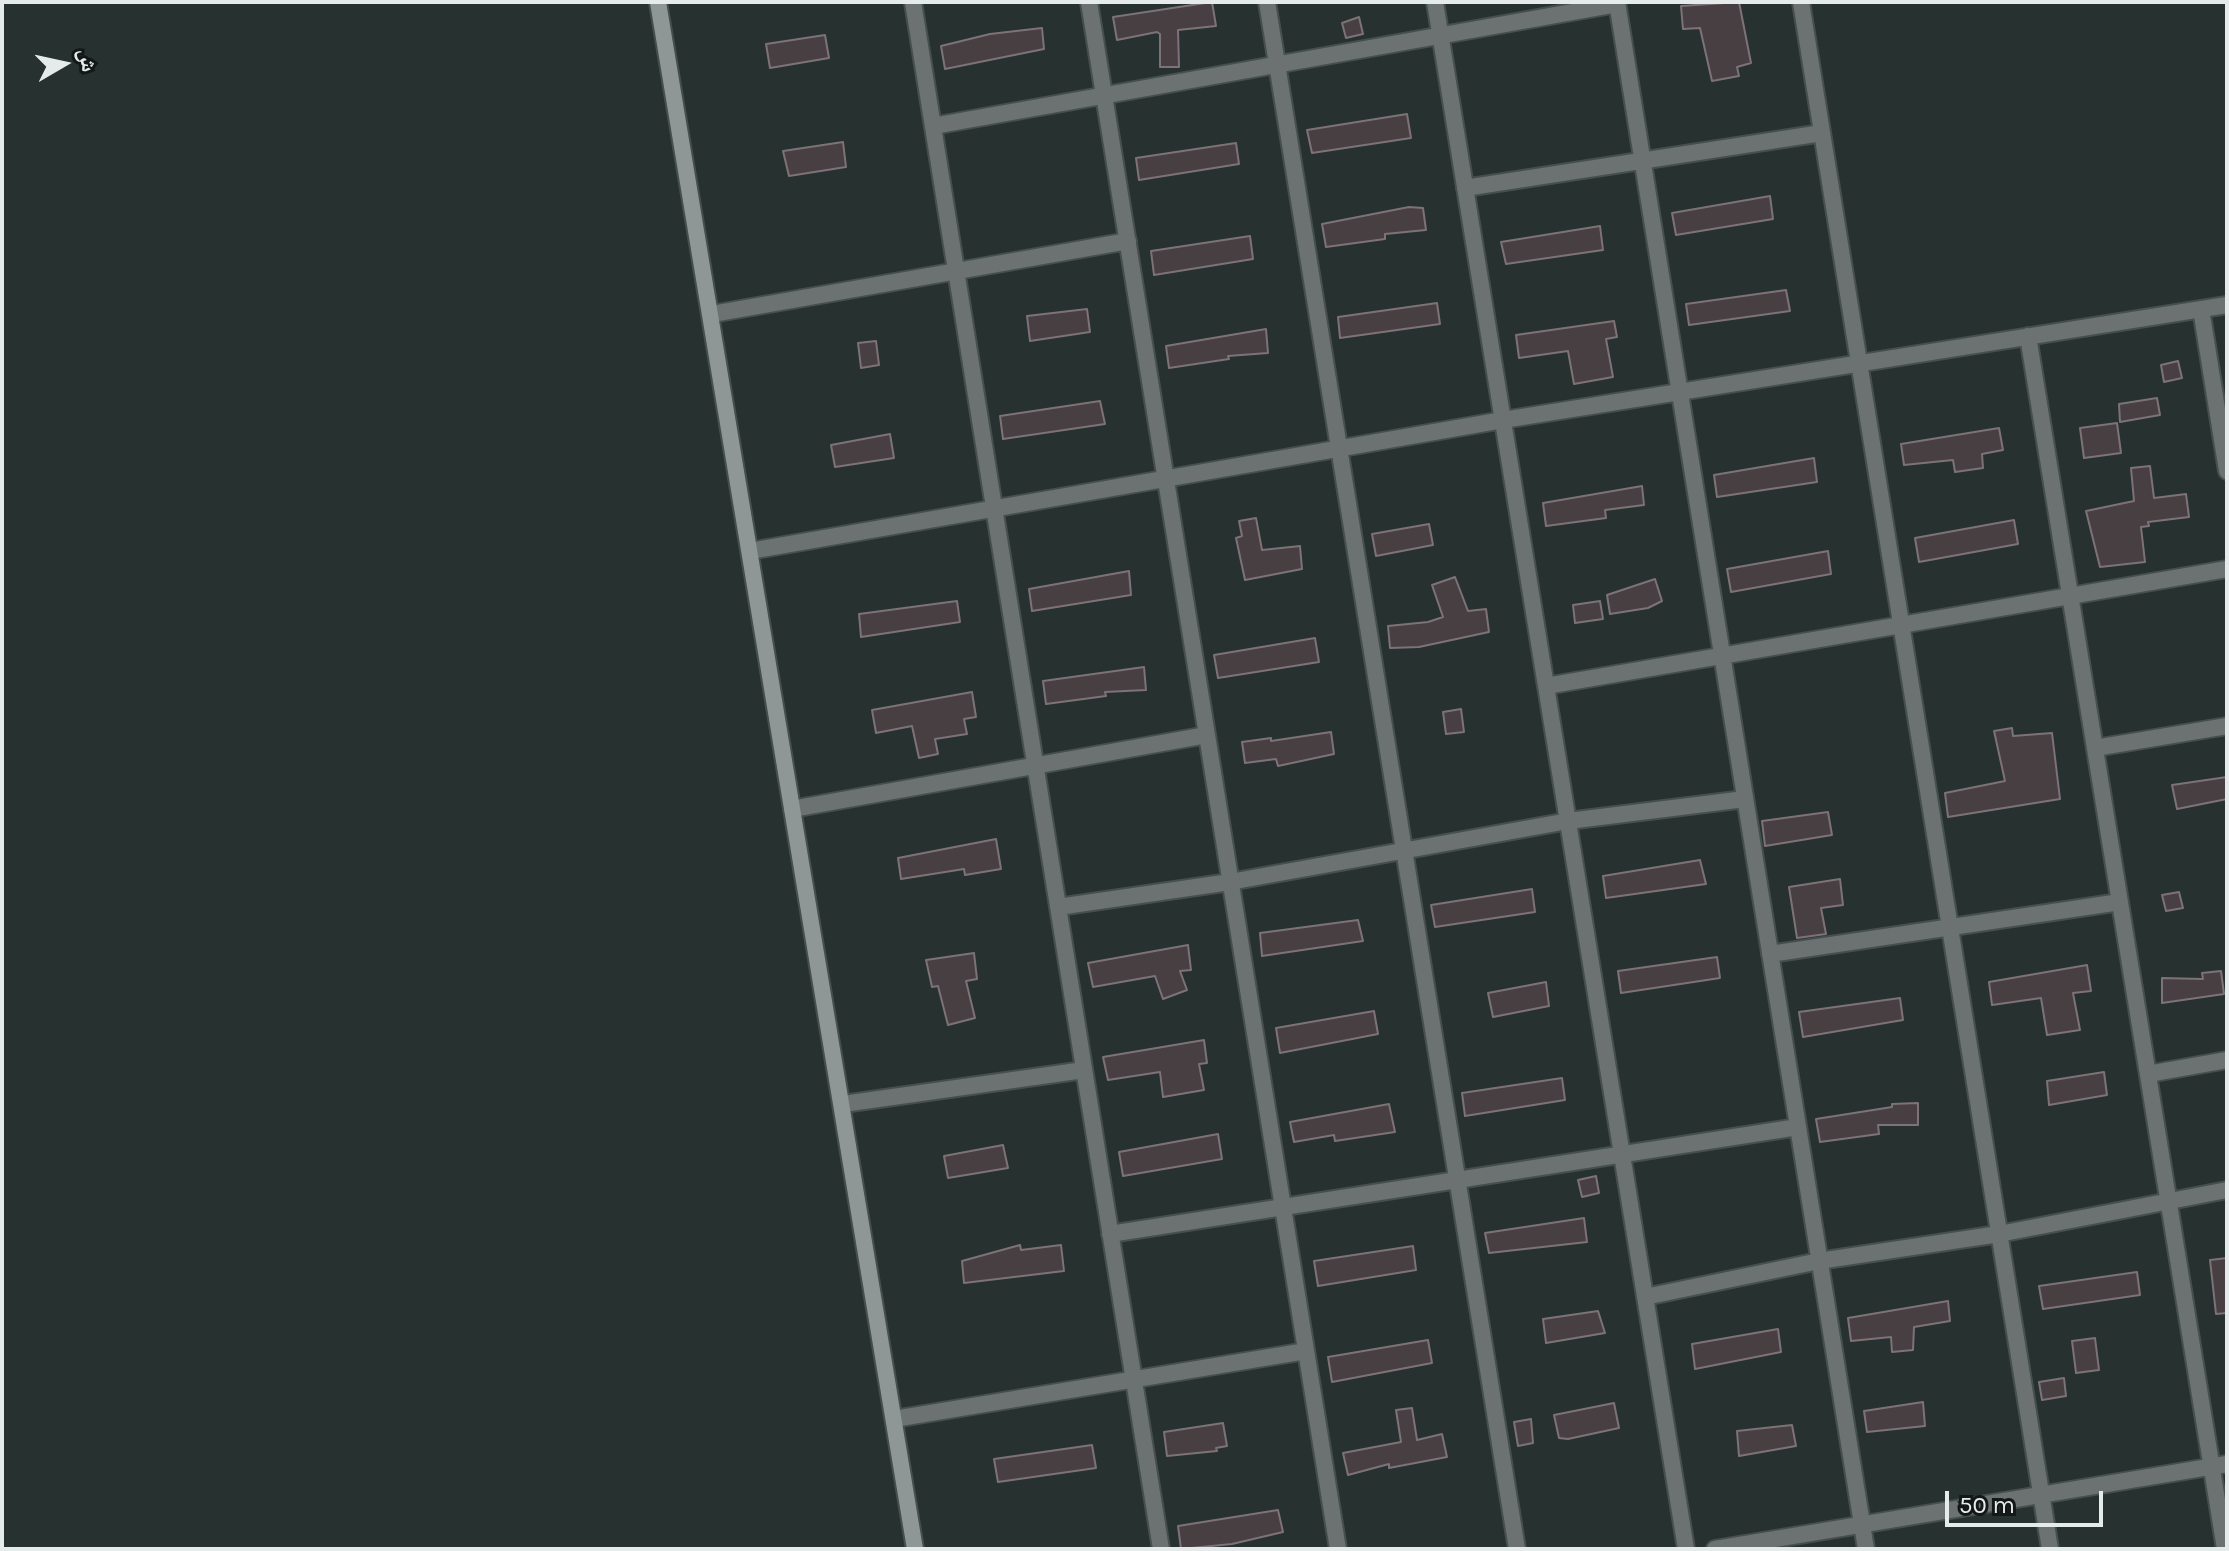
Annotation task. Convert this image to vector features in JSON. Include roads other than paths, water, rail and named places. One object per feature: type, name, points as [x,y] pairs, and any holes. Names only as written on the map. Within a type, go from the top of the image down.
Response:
[{"type":"street","points":[[658,2],[915,1549]]},
{"type":"street","points":[[913,2],[1161,1549]]},
{"type":"street","points":[[1089,2],[1338,1549]]},
{"type":"street","points":[[1267,2],[1517,1549]]},
{"type":"street","points":[[1435,2],[1686,1549]]},
{"type":"street","points":[[1801,2],[2050,1549]]},
{"type":"street","points":[[933,126],[1617,3],[1866,1549]]},
{"type":"street","points":[[1465,188],[1822,133]]},
{"type":"street","points":[[712,314],[1128,241]]},
{"type":"street","points":[[750,551],[1503,420],[2227,305]]},
{"type":"street","points":[[2201,309],[2227,471]]},
{"type":"street","points":[[2028,336],[2168,1199],[2219,1465],[2225,1549]]},
{"type":"street","points":[[1546,686],[2227,569]]},
{"type":"street","points":[[2095,748],[2227,726]]},
{"type":"street","points":[[792,809],[1207,735]]},
{"type":"street","points":[[1058,907],[1230,882],[1404,848],[1568,821],[1745,799]]},
{"type":"street","points":[[1770,954],[2120,902]]},
{"type":"street","points":[[2148,1074],[2227,1060]]},
{"type":"street","points":[[843,1104],[1084,1070]]},
{"type":"street","points":[[1110,1234],[1798,1127]]},
{"type":"street","points":[[1645,1297],[1819,1261],[1999,1234],[2227,1190]]},
{"type":"street","points":[[894,1419],[1133,1377],[1306,1351]]},
{"type":"street","points":[[1715,1549],[2219,1465]]}]
